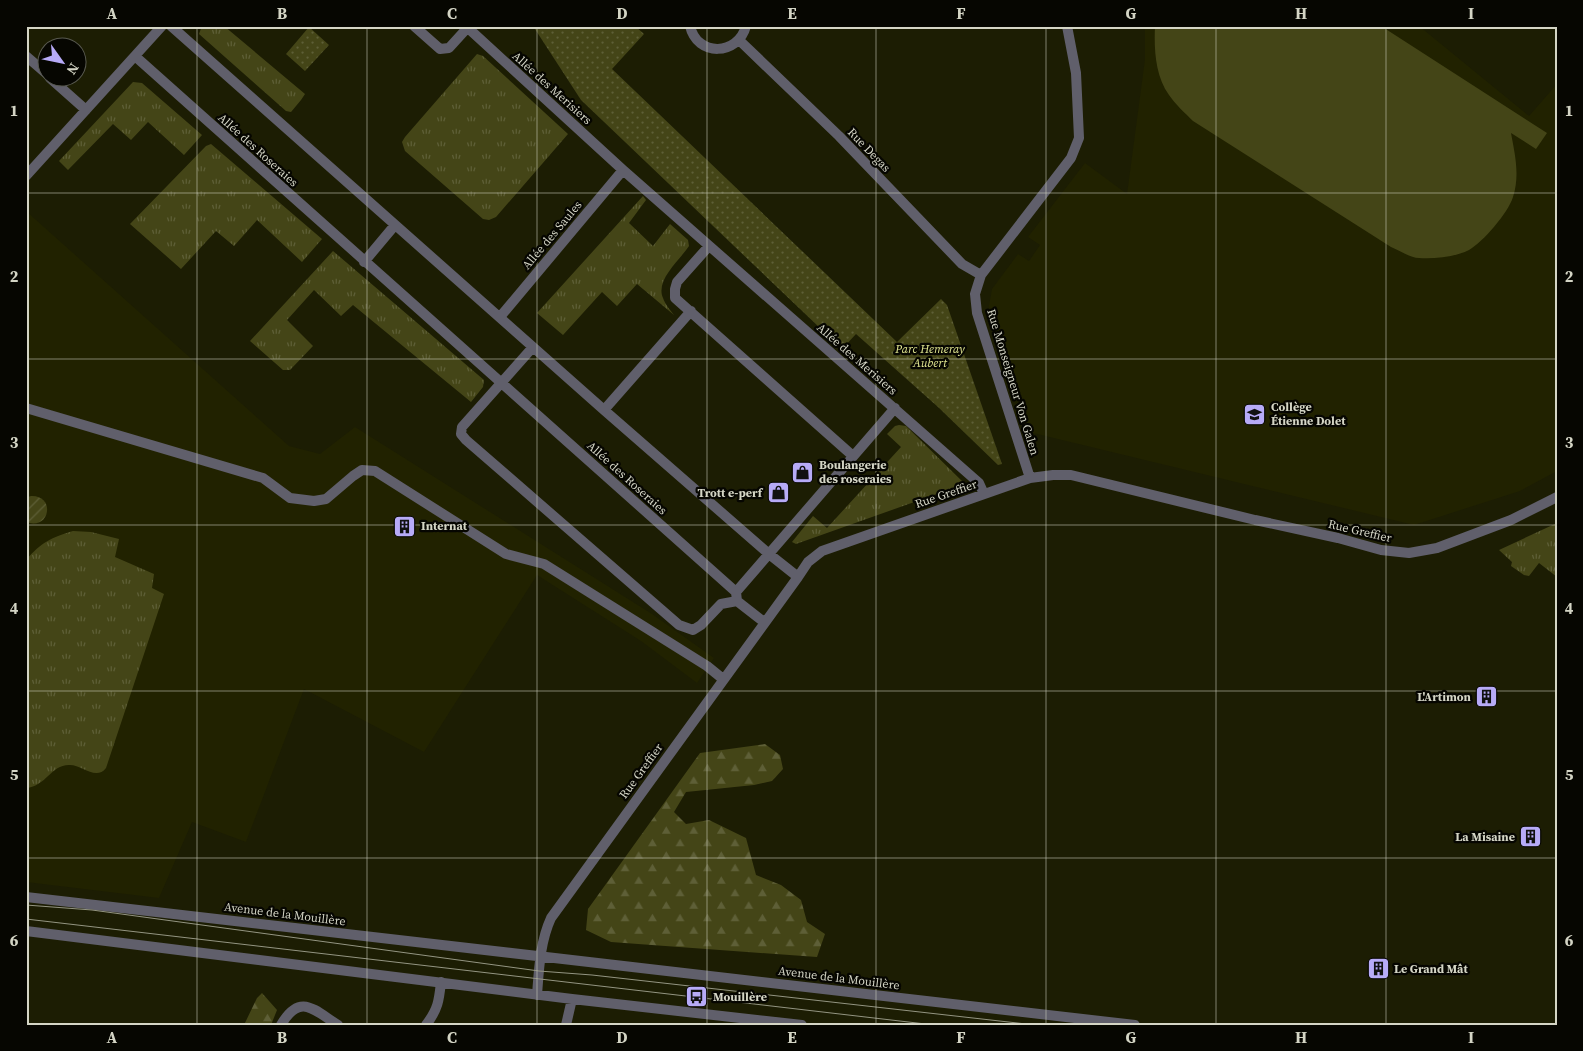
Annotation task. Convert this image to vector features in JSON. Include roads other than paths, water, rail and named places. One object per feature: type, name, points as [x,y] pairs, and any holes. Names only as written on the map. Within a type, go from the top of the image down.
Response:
[{"type":"street","points":[[26,176],[136,57],[162,26]]},
{"type":"street","points":[[171,26],[604,410],[798,577]]},
{"type":"street","name":"Allée des Merisiers","points":[[414,26],[440,49],[449,48],[469,27],[623,170],[978,483],[984,494]]},
{"type":"street","points":[[690,26],[696,40],[704,46],[713,49],[732,46],[739,40],[746,26]]},
{"type":"street","name":"Rue Monseigneur Von Galen","points":[[1030,478],[977,313],[975,294],[981,275],[1071,158],[1079,138],[1076,73],[1067,26]]},
{"type":"street","name":"Rue Degas","points":[[739,40],[838,136],[962,264],[981,275]]},
{"type":"street","points":[[26,56],[38,66]]},
{"type":"street","name":"Allée des Roseraies","points":[[136,57],[364,262],[502,382],[764,622]]},
{"type":"street","points":[[61,88],[86,110]]},
{"type":"street","name":"Allée des Saules","points":[[500,317],[623,170]]},
{"type":"street","points":[[364,262],[395,225]]},
{"type":"street","points":[[709,246],[677,282],[675,289],[676,298],[853,456]]},
{"type":"street","points":[[604,410],[691,312]]},
{"type":"street","points":[[533,347],[462,426],[461,434],[679,625],[693,630],[701,625],[721,604],[736,597],[769,554],[894,408]]},
{"type":"street","points":[[26,408],[263,478],[290,498],[314,501],[326,499],[362,470],[375,471],[506,554],[544,564],[707,666],[723,679]]},
{"type":"street","name":"Rue Greffier","points":[[541,957],[550,918],[808,562],[822,551],[1030,478],[1053,475],[1071,475],[1255,520],[1338,538],[1380,550],[1408,553],[1437,548],[1511,520],[1557,497]]},
{"type":"street","name":"Avenue de la Mouillère","points":[[26,897],[1135,1025]]},
{"type":"street","points":[[26,931],[572,999],[802,1025]]},
{"type":"street","points":[[537,994],[541,957]]},
{"type":"street","points":[[426,1025],[440,1000],[441,982]]},
{"type":"street","points":[[566,1025],[572,999]]},
{"type":"street","points":[[281,1025],[292,1009],[303,1006],[310,1008],[338,1025]]},
{"type":"tram line","points":[[26,905],[92,910],[539,971],[592,975],[1035,1025]]},
{"type":"tram line","points":[[26,919],[934,1025]]},
{"type":"place","name":"Collège Étienne Dolet","points":[[1255,414]]},
{"type":"place","name":"Boulangerie des roseraies","points":[[803,472]]},
{"type":"place","name":"Trott e-perf","points":[[778,493]]},
{"type":"place","name":"Internat","points":[[405,526]]},
{"type":"place","name":"L'Artimon","points":[[1487,697]]},
{"type":"place","name":"La Misaine","points":[[1531,837]]},
{"type":"place","name":"Le Grand Mât","points":[[1378,969]]},
{"type":"place","name":"Mouillère","points":[[697,997]]},
{"type":"park label","name":"Parc Hemeray Aubert","points":[[930,356]]}]
